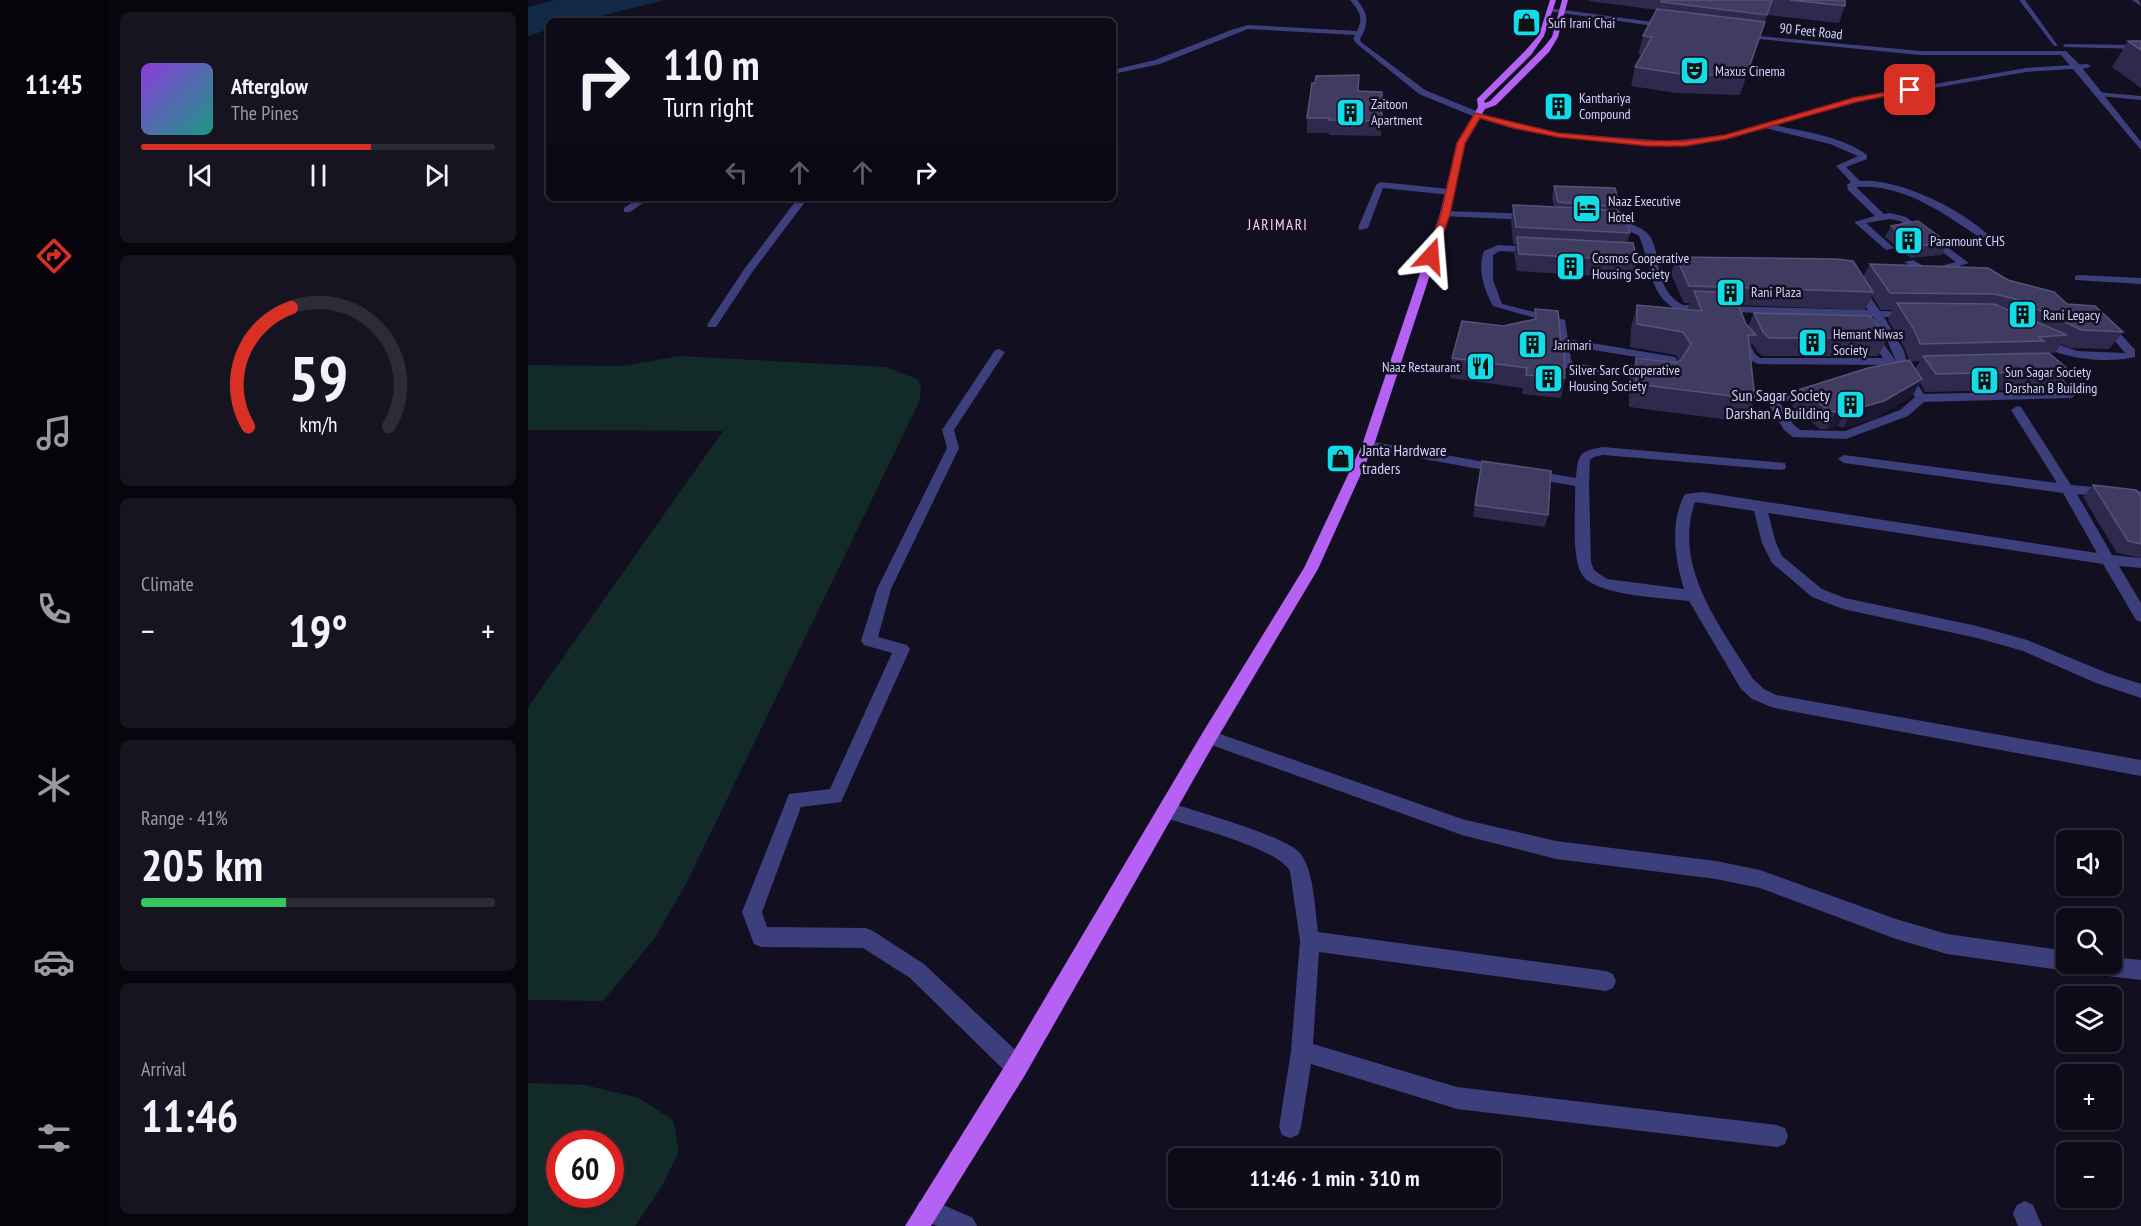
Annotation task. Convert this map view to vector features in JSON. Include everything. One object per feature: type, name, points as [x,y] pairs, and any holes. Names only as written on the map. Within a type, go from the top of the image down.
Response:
[{"type":"main road","points":[[1480,111],[1480,101],[1542,35],[1551,5]]},
{"type":"main road","points":[[922,1218],[1017,1067],[1209,737],[1311,569],[1368,445],[1445,214],[1461,143],[1480,111],[1493,103],[1546,50],[1555,37],[1563,6]]},
{"type":"street","points":[[1353,0],[1365,16],[1366,23],[1356,39],[1363,49],[1422,92],[1537,132],[1648,143],[1685,143],[1718,138],[1864,98],[2026,70],[2087,66]]},
{"type":"street","points":[[2022,0],[2058,49],[2141,134]]},
{"type":"street","points":[[2135,0],[2141,4]]},
{"type":"street","points":[[1551,5],[1672,23]]},
{"type":"street","points":[[1116,71],[1157,62],[1248,27],[1360,33]]},
{"type":"street","name":"90 Feet Road","points":[[1742,27],[1901,45],[2058,49],[2073,53],[2141,54]]},
{"type":"street","name":"90 Feet Road","points":[[1731,34],[1880,51],[2141,47]]},
{"type":"street","points":[[2073,53],[2087,66],[2120,121],[2140,145]]},
{"type":"street","points":[[2103,95],[2141,98]]},
{"type":"street","points":[[2120,121],[2130,122]]},
{"type":"street","points":[[1766,126],[1833,142],[1858,151],[1863,158],[1840,166],[1857,184]]},
{"type":"street","points":[[1881,218],[1851,188],[1851,185],[1882,183],[1898,188],[1950,214],[1984,236]]},
{"type":"street","points":[[1364,228],[1380,185],[1450,192]]},
{"type":"street","points":[[627,210],[640,201]]},
{"type":"street","points":[[712,325],[749,270],[801,201]]},
{"type":"street","points":[[1445,214],[1538,218]]},
{"type":"street","points":[[1889,248],[1858,222],[1881,218],[1903,219],[1964,263],[1928,272],[1909,262]]},
{"type":"street","points":[[1595,220],[1622,224],[1637,230],[1647,241],[1661,293],[1669,304],[1681,308],[1734,318],[1929,316]]},
{"type":"street","points":[[1544,250],[1498,248],[1488,252],[1486,260],[1489,291],[1498,306],[1561,322],[1563,342],[1565,361],[1570,366],[1667,380],[1675,366],[1671,359],[1563,342]]},
{"type":"street","points":[[1636,255],[1652,256]]},
{"type":"street","points":[[1858,276],[1852,279],[1900,351],[1921,398]]},
{"type":"street","points":[[1917,277],[1952,278]]},
{"type":"street","points":[[2079,278],[2141,281]]},
{"type":"street","points":[[1734,318],[1750,356],[1758,361],[1891,363],[1868,330],[1858,327]]},
{"type":"street","points":[[2029,335],[2059,350],[2075,354],[2121,357],[2131,355],[2131,352],[2098,318]]},
{"type":"street","points":[[1879,345],[1895,344]]},
{"type":"street","points":[[999,352],[948,430],[953,448],[884,589],[869,641],[902,649],[836,796],[795,800],[753,912],[761,937],[866,938],[917,971],[1017,1067]]},
{"type":"street","points":[[1836,385],[1781,396],[1775,399],[1774,403],[1788,427],[1797,434],[1846,435],[1905,413],[1921,398],[2071,394],[2045,367],[2035,364]]},
{"type":"street","points":[[1881,376],[1907,369]]},
{"type":"street","points":[[2017,410],[2067,489],[2141,616]]},
{"type":"street","points":[[1368,445],[1582,483]]},
{"type":"street","points":[[1694,596],[1604,584],[1588,573],[1584,562],[1582,483],[1584,459],[1590,453],[1603,451],[1780,466]]},
{"type":"street","points":[[1844,459],[2067,489],[2141,496]]},
{"type":"street","points":[[2141,563],[2108,560],[1703,497],[1690,497],[1683,533],[1686,573],[1694,596],[1747,684],[1758,694],[1774,700],[2141,768]]},
{"type":"street","points":[[1760,507],[1769,543],[1777,559],[1817,593],[1843,603],[1977,632],[2026,646],[2102,678],[2141,691]]},
{"type":"street","points":[[1209,737],[1462,827],[1556,850],[1716,870],[1760,879],[1896,929],[1947,944],[2056,959]]},
{"type":"street","points":[[1167,810],[1266,843],[1292,857],[1299,869],[1310,941],[1302,1051],[1290,1127]]},
{"type":"street","points":[[1310,941],[1606,981]]},
{"type":"street","points":[[2122,968],[2141,970]]},
{"type":"street","points":[[1302,1051],[1457,1098],[1777,1136]]},
{"type":"street","points":[[922,1218],[965,1226]]},
{"type":"green space","points":[[680,356],[886,367],[917,379],[921,387],[920,400],[686,884],[654,939],[603,1001],[528,1000],[528,707],[723,431],[528,430],[528,365],[623,366]]},
{"type":"green space","points":[[528,1083],[585,1085],[639,1098],[673,1120],[679,1151],[662,1186],[635,1226],[528,1226]]},
{"type":"water","points":[[555,0],[665,0],[592,18],[546,18],[546,30],[528,36],[528,7]]},
{"type":"building","points":[[1662,0],[1772,0],[1767,15],[1661,2]]},
{"type":"building","points":[[1790,0],[1845,0],[1845,6]]},
{"type":"building","points":[[1657,9],[1765,22],[1746,76],[1681,74],[1635,67],[1652,37],[1643,36]]},
{"type":"building","points":[[2128,41],[2141,41],[2141,50]]},
{"type":"building","points":[[1359,75],[1358,91],[1382,92],[1382,121],[1307,118],[1312,83],[1315,83],[1316,76]]},
{"type":"building","points":[[1554,186],[1615,188],[1620,207],[1558,202]]},
{"type":"building","points":[[1513,205],[1599,209],[1624,213],[1630,233],[1516,227]]},
{"type":"building","points":[[1918,221],[1948,243],[1917,246],[1891,226]]},
{"type":"building","points":[[1517,237],[1633,243],[1637,261],[1519,254]]},
{"type":"building","points":[[1676,257],[1853,261],[1873,292],[1689,286]]},
{"type":"building","points":[[1870,264],[1988,268],[2008,280],[2054,292],[2067,304],[2095,306],[2123,332],[2082,330],[2015,299],[1995,294],[1890,293]]},
{"type":"building","points":[[1694,291],[1733,293],[1746,324],[1756,335],[1748,335],[1755,399],[1636,384],[1636,358],[1676,363],[1681,360],[1691,344],[1683,332],[1637,324],[1637,305],[1702,311]]},
{"type":"building","points":[[1897,303],[1994,304],[2067,335],[2039,337],[2044,341],[1920,344],[1915,331]]},
{"type":"building","points":[[1535,309],[1558,311],[1561,342],[1564,345],[1565,378],[1526,375],[1527,368],[1452,358],[1462,321],[1503,326],[1536,319]]},
{"type":"building","points":[[1754,313],[1870,316],[1888,338],[1769,338],[1763,332]]},
{"type":"building","points":[[2049,353],[2070,371],[1936,374],[1923,356]]},
{"type":"building","points":[[1909,360],[1922,379],[1884,401],[1852,410],[1847,408],[1836,412],[1829,411],[1801,389],[1868,368]]},
{"type":"building","points":[[1482,461],[1551,471],[1548,515],[1475,505]]},
{"type":"building","points":[[2093,485],[2136,490],[2141,497],[2141,544],[2128,541]]},
{"type":"place","name":"Sufi Irani Chai","points":[[1527,23]]},
{"type":"place","name":"Maxus Cinema","points":[[1694,71]]},
{"type":"place","name":"Kanthariya Compound","points":[[1558,106]]},
{"type":"place","name":"Zaitoon Apartment","points":[[1350,112]]},
{"type":"place","name":"Naaz Executive Hotel","points":[[1587,209]]},
{"type":"place","name":"Paramount CHS","points":[[1909,241]]},
{"type":"place","name":"Cosmos Cooperative Housing Society","points":[[1571,266]]},
{"type":"place","name":"Rani Plaza","points":[[1730,292]]},
{"type":"place","name":"Rani Legacy","points":[[2022,315]]},
{"type":"place","name":"Hemant Niwas Society","points":[[1812,342]]},
{"type":"place","name":"Jarimari","points":[[1533,345]]},
{"type":"place","name":"Naaz Restaurant","points":[[1481,367]]},
{"type":"place","name":"Silver Sarc Cooperative Housing Society","points":[[1548,378]]},
{"type":"place","name":"Sun Sagar Society Darshan B Building","points":[[1984,380]]},
{"type":"place","name":"Sun Sagar Society Darshan A Building","points":[[1851,404]]},
{"type":"place","name":"Janta Hardware traders","points":[[1341,459]]},
{"type":"district","name":"JARIMARI","points":[[1278,225]]},
{"type":"route","points":[[1431,256],[1445,214],[1461,143],[1478,115],[1537,132],[1669,144],[1726,137],[1855,100],[1910,90]]}]
